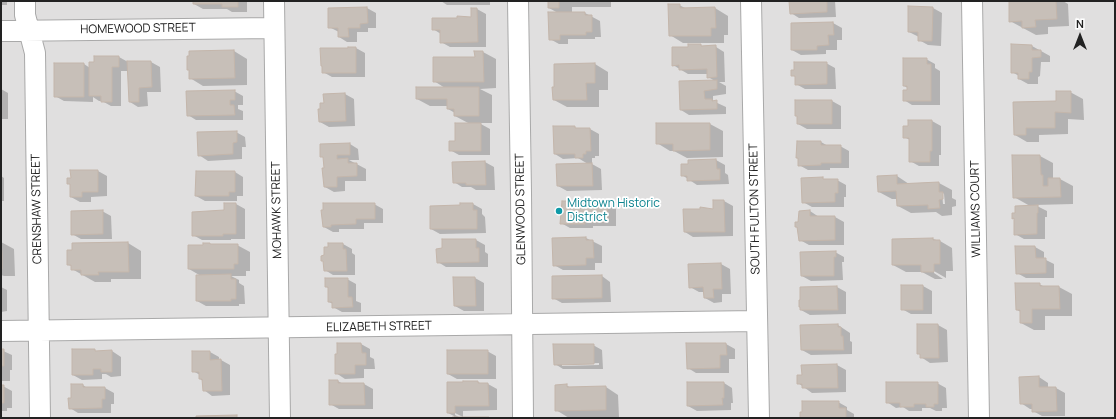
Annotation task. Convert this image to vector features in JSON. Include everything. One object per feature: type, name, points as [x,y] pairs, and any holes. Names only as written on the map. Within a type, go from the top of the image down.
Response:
[{"type":"street","name":"CRENSHAW STREET","points":[[25,1],[25,15],[35,52],[40,418]]},
{"type":"street","name":"MOHAWK STREET","points":[[274,1],[280,418]]},
{"type":"street","name":"GLENWOOD STREET","points":[[518,1],[523,418]]},
{"type":"street","name":"SOUTH FULTON STREET","points":[[751,1],[759,418]]},
{"type":"street","name":"WILLIAMS COURT","points":[[972,1],[979,418]]},
{"type":"street","name":"HOMEWOOD STREET","points":[[1,31],[274,28]]},
{"type":"street","name":"ELIZABETH STREET","points":[[1,331],[38,332],[522,324],[757,322]]},
{"type":"shaded area","points":[[1,1],[1115,1],[1115,418],[1,418]]},
{"type":"building","points":[[193,1],[238,1],[238,7],[222,7],[222,4],[193,4]]},
{"type":"building","points":[[548,1],[559,1],[559,8],[548,8]]},
{"type":"building","points":[[789,1],[827,1],[827,12],[790,14]]},
{"type":"building","points":[[1009,1],[1056,1],[1057,19],[1035,20],[1036,27],[1022,28],[1022,21],[1009,22]]},
{"type":"building","points":[[668,4],[680,4],[680,8],[715,7],[716,28],[711,28],[711,36],[669,36]]},
{"type":"building","points":[[908,6],[933,7],[932,41],[918,41],[918,32],[908,32]]},
{"type":"building","points":[[367,7],[368,23],[360,24],[360,28],[348,28],[349,37],[338,37],[338,28],[328,28],[328,8]]},
{"type":"building","points":[[471,8],[477,8],[478,42],[440,43],[440,30],[432,30],[432,18],[457,18],[457,16],[471,17]]},
{"type":"building","points":[[548,12],[585,12],[585,15],[592,15],[592,32],[586,32],[586,35],[560,35],[560,40],[549,40]]},
{"type":"building","points":[[833,22],[834,35],[828,35],[829,45],[817,46],[817,50],[791,50],[791,23]]},
{"type":"building","points":[[688,44],[701,44],[701,46],[716,45],[717,77],[707,78],[707,69],[679,70],[679,65],[672,66],[672,47],[688,47]]},
{"type":"building","points":[[1011,44],[1032,45],[1032,50],[1041,50],[1041,57],[1032,58],[1032,72],[1029,72],[1029,79],[1018,79],[1018,73],[1011,73]]},
{"type":"building","points":[[356,47],[356,73],[322,73],[320,48]]},
{"type":"building","points":[[234,50],[235,78],[189,79],[189,70],[187,70],[187,56],[189,56],[189,51]]},
{"type":"building","points":[[474,51],[483,51],[484,82],[433,82],[433,57],[475,57]]},
{"type":"building","points":[[94,56],[119,56],[119,67],[112,67],[112,102],[101,102],[101,96],[89,96],[89,62],[94,62]]},
{"type":"building","points":[[903,58],[927,58],[927,64],[931,64],[931,101],[903,101],[903,90],[907,90],[907,86],[903,86]]},
{"type":"building","points":[[127,61],[151,61],[152,87],[139,88],[139,102],[129,102]]},
{"type":"building","points":[[794,62],[827,62],[827,84],[795,85],[795,76],[791,76],[791,70],[794,70]]},
{"type":"building","points":[[54,63],[84,63],[84,97],[54,97]]},
{"type":"building","points":[[595,63],[595,83],[586,83],[587,100],[553,100],[552,87],[554,87],[554,64]]},
{"type":"building","points":[[717,80],[717,89],[704,91],[705,99],[712,99],[712,101],[717,100],[717,109],[680,110],[679,81]]},
{"type":"building","points":[[416,87],[479,87],[479,116],[454,116],[454,109],[447,109],[447,99],[416,99]]},
{"type":"building","points":[[235,90],[235,100],[230,100],[230,105],[234,105],[235,115],[187,116],[186,91]]},
{"type":"building","points":[[1056,91],[1071,91],[1071,113],[1055,112],[1055,128],[1026,128],[1026,135],[1014,135],[1013,102],[1056,101]]},
{"type":"building","points":[[345,93],[346,121],[319,122],[318,109],[320,109],[320,103],[324,103],[323,94]]},
{"type":"building","points":[[795,100],[832,100],[832,124],[797,124],[797,116],[795,116]]},
{"type":"building","points":[[908,120],[932,120],[932,151],[930,151],[930,162],[909,162],[909,138],[903,138],[903,126],[908,126]]},
{"type":"building","points":[[455,123],[481,123],[481,151],[449,151],[449,141],[455,141]]},
{"type":"building","points":[[656,123],[710,123],[710,150],[673,151],[673,144],[656,144]]},
{"type":"building","points":[[553,126],[590,128],[591,151],[586,151],[586,154],[583,154],[583,158],[575,158],[575,154],[554,154]]},
{"type":"building","points":[[237,131],[237,142],[233,143],[233,154],[198,156],[197,132]]},
{"type":"building","points":[[797,141],[821,141],[821,145],[841,145],[841,163],[821,163],[821,165],[798,166],[798,158],[796,158]]},
{"type":"building","points":[[350,143],[350,155],[337,155],[337,159],[348,158],[348,163],[357,163],[357,176],[337,177],[337,187],[324,187],[322,168],[324,168],[323,157],[320,157],[320,144]]},
{"type":"building","points":[[1012,155],[1040,155],[1043,186],[1048,186],[1048,178],[1060,178],[1061,197],[1013,198]]},
{"type":"building","points":[[716,159],[717,169],[720,169],[720,180],[687,181],[687,176],[681,176],[681,164],[688,164],[688,160]]},
{"type":"building","points":[[485,161],[486,185],[466,185],[466,183],[453,183],[452,162]]},
{"type":"building","points":[[592,163],[593,186],[557,186],[556,164]]},
{"type":"building","points":[[70,170],[98,170],[98,192],[82,192],[82,197],[70,197],[70,184],[67,184],[67,178],[71,178]]},
{"type":"building","points":[[196,171],[235,171],[235,192],[229,192],[229,196],[195,196]]},
{"type":"building","points":[[897,175],[897,184],[939,182],[939,192],[943,192],[943,199],[939,200],[940,208],[928,209],[928,205],[897,206],[896,191],[878,192],[877,176]]},
{"type":"building","points":[[823,177],[823,179],[838,179],[838,193],[835,193],[835,202],[802,203],[801,178]]},
{"type":"building","points":[[713,200],[724,200],[725,232],[684,232],[683,209],[700,209],[700,207],[713,209]]},
{"type":"building","points":[[562,201],[600,201],[600,203],[607,203],[608,222],[560,224]]},
{"type":"building","points":[[224,203],[236,203],[236,234],[223,234],[223,236],[192,236],[192,212],[224,210]]},
{"type":"building","points":[[323,203],[375,203],[375,219],[356,219],[356,224],[331,225],[331,227],[323,227],[321,210],[323,210]]},
{"type":"building","points":[[460,203],[473,203],[473,210],[477,210],[477,229],[430,229],[430,206],[460,205]]},
{"type":"building","points":[[1038,205],[1037,234],[1014,235],[1014,218],[1012,219],[1012,213],[1015,213],[1015,206]]},
{"type":"building","points":[[103,210],[103,234],[71,235],[71,211]]},
{"type":"building","points":[[810,210],[810,216],[835,216],[835,240],[799,241],[795,222],[798,222],[799,211]]},
{"type":"building","points":[[586,237],[586,240],[593,240],[594,258],[586,258],[586,265],[553,266],[552,238]]},
{"type":"building","points":[[933,238],[933,240],[940,240],[940,264],[934,264],[934,272],[921,272],[921,265],[892,265],[892,239]]},
{"type":"building","points":[[442,239],[476,239],[476,248],[479,248],[479,262],[437,263],[436,249],[442,248]]},
{"type":"building","points":[[1,241],[2,255],[2,269],[1,269]]},
{"type":"building","points":[[128,242],[129,272],[98,272],[99,275],[81,275],[81,270],[71,270],[71,265],[67,265],[67,250],[72,250],[72,243]]},
{"type":"building","points":[[203,243],[238,244],[238,264],[234,264],[234,269],[188,269],[188,245],[203,245]]},
{"type":"building","points":[[328,243],[343,243],[343,249],[346,249],[347,271],[324,271],[321,256],[324,255],[324,247],[328,247]]},
{"type":"building","points":[[1015,246],[1035,246],[1036,258],[1046,258],[1046,273],[1016,274]]},
{"type":"building","points":[[836,251],[836,257],[834,257],[834,276],[801,276],[800,252]]},
{"type":"building","points":[[721,263],[722,289],[713,289],[714,298],[704,298],[703,287],[689,288],[688,264]]},
{"type":"building","points":[[231,274],[231,279],[236,279],[236,299],[231,299],[231,301],[196,301],[196,275]]},
{"type":"building","points":[[602,275],[602,298],[552,299],[552,276]]},
{"type":"building","points":[[453,277],[475,277],[476,306],[454,306]]},
{"type":"building","points":[[325,278],[348,278],[348,297],[352,297],[353,307],[332,308],[332,302],[328,302],[328,287],[325,287]]},
{"type":"building","points":[[1015,283],[1040,283],[1040,286],[1059,286],[1060,309],[1032,309],[1032,323],[1020,323],[1020,310],[1016,310]]},
{"type":"building","points":[[901,285],[923,285],[923,310],[901,310]]},
{"type":"building","points":[[837,286],[838,310],[800,310],[800,287]]},
{"type":"building","points":[[838,324],[838,327],[841,327],[844,350],[801,350],[800,325]]},
{"type":"building","points":[[917,324],[938,324],[939,358],[920,358],[920,354],[917,354]]},
{"type":"building","points":[[337,343],[361,343],[362,353],[366,353],[366,365],[355,365],[355,374],[335,374],[335,354],[337,354]]},
{"type":"building","points":[[686,343],[726,343],[727,355],[720,355],[720,368],[687,369]]},
{"type":"building","points":[[553,344],[594,344],[594,364],[554,365]]},
{"type":"building","points":[[1,349],[4,349],[4,366],[1,366]]},
{"type":"building","points":[[72,349],[95,349],[95,351],[112,350],[112,372],[101,372],[101,369],[93,369],[93,375],[72,375]]},
{"type":"building","points":[[447,350],[488,350],[488,374],[447,374]]},
{"type":"building","points":[[192,351],[210,351],[210,360],[221,359],[222,391],[203,391],[202,379],[199,379],[199,372],[192,372]]},
{"type":"building","points":[[837,364],[838,388],[802,388],[802,384],[797,384],[797,375],[802,375],[801,365]]},
{"type":"building","points":[[1039,376],[1039,387],[1056,387],[1057,411],[1032,412],[1032,404],[1020,404],[1019,377]]},
{"type":"building","points":[[329,380],[338,380],[338,383],[364,383],[365,405],[329,405]]},
{"type":"building","points":[[463,381],[488,383],[489,406],[455,406],[455,413],[447,413],[447,382]]},
{"type":"building","points":[[687,382],[724,382],[724,398],[722,398],[723,405],[687,406]]},
{"type":"building","points":[[886,382],[938,382],[938,404],[934,404],[934,407],[926,407],[926,404],[914,404],[914,407],[900,407],[900,403],[886,403]]},
{"type":"building","points":[[71,384],[83,384],[83,387],[105,387],[105,399],[102,399],[102,408],[69,409],[68,398],[71,398]]},
{"type":"building","points":[[567,384],[567,387],[606,386],[606,410],[555,411],[555,385]]},
{"type":"building","points":[[1,385],[4,385],[4,403],[1,403]]},
{"type":"building","points":[[802,401],[839,401],[839,408],[846,408],[846,418],[800,418],[800,412],[802,412]]},
{"type":"building","points":[[237,415],[237,418],[196,418],[196,416]]},
{"type":"building","points":[[489,417],[489,418],[453,418]]},
{"type":"place","name":"Midtown Historic District","points":[[559,211]]}]
